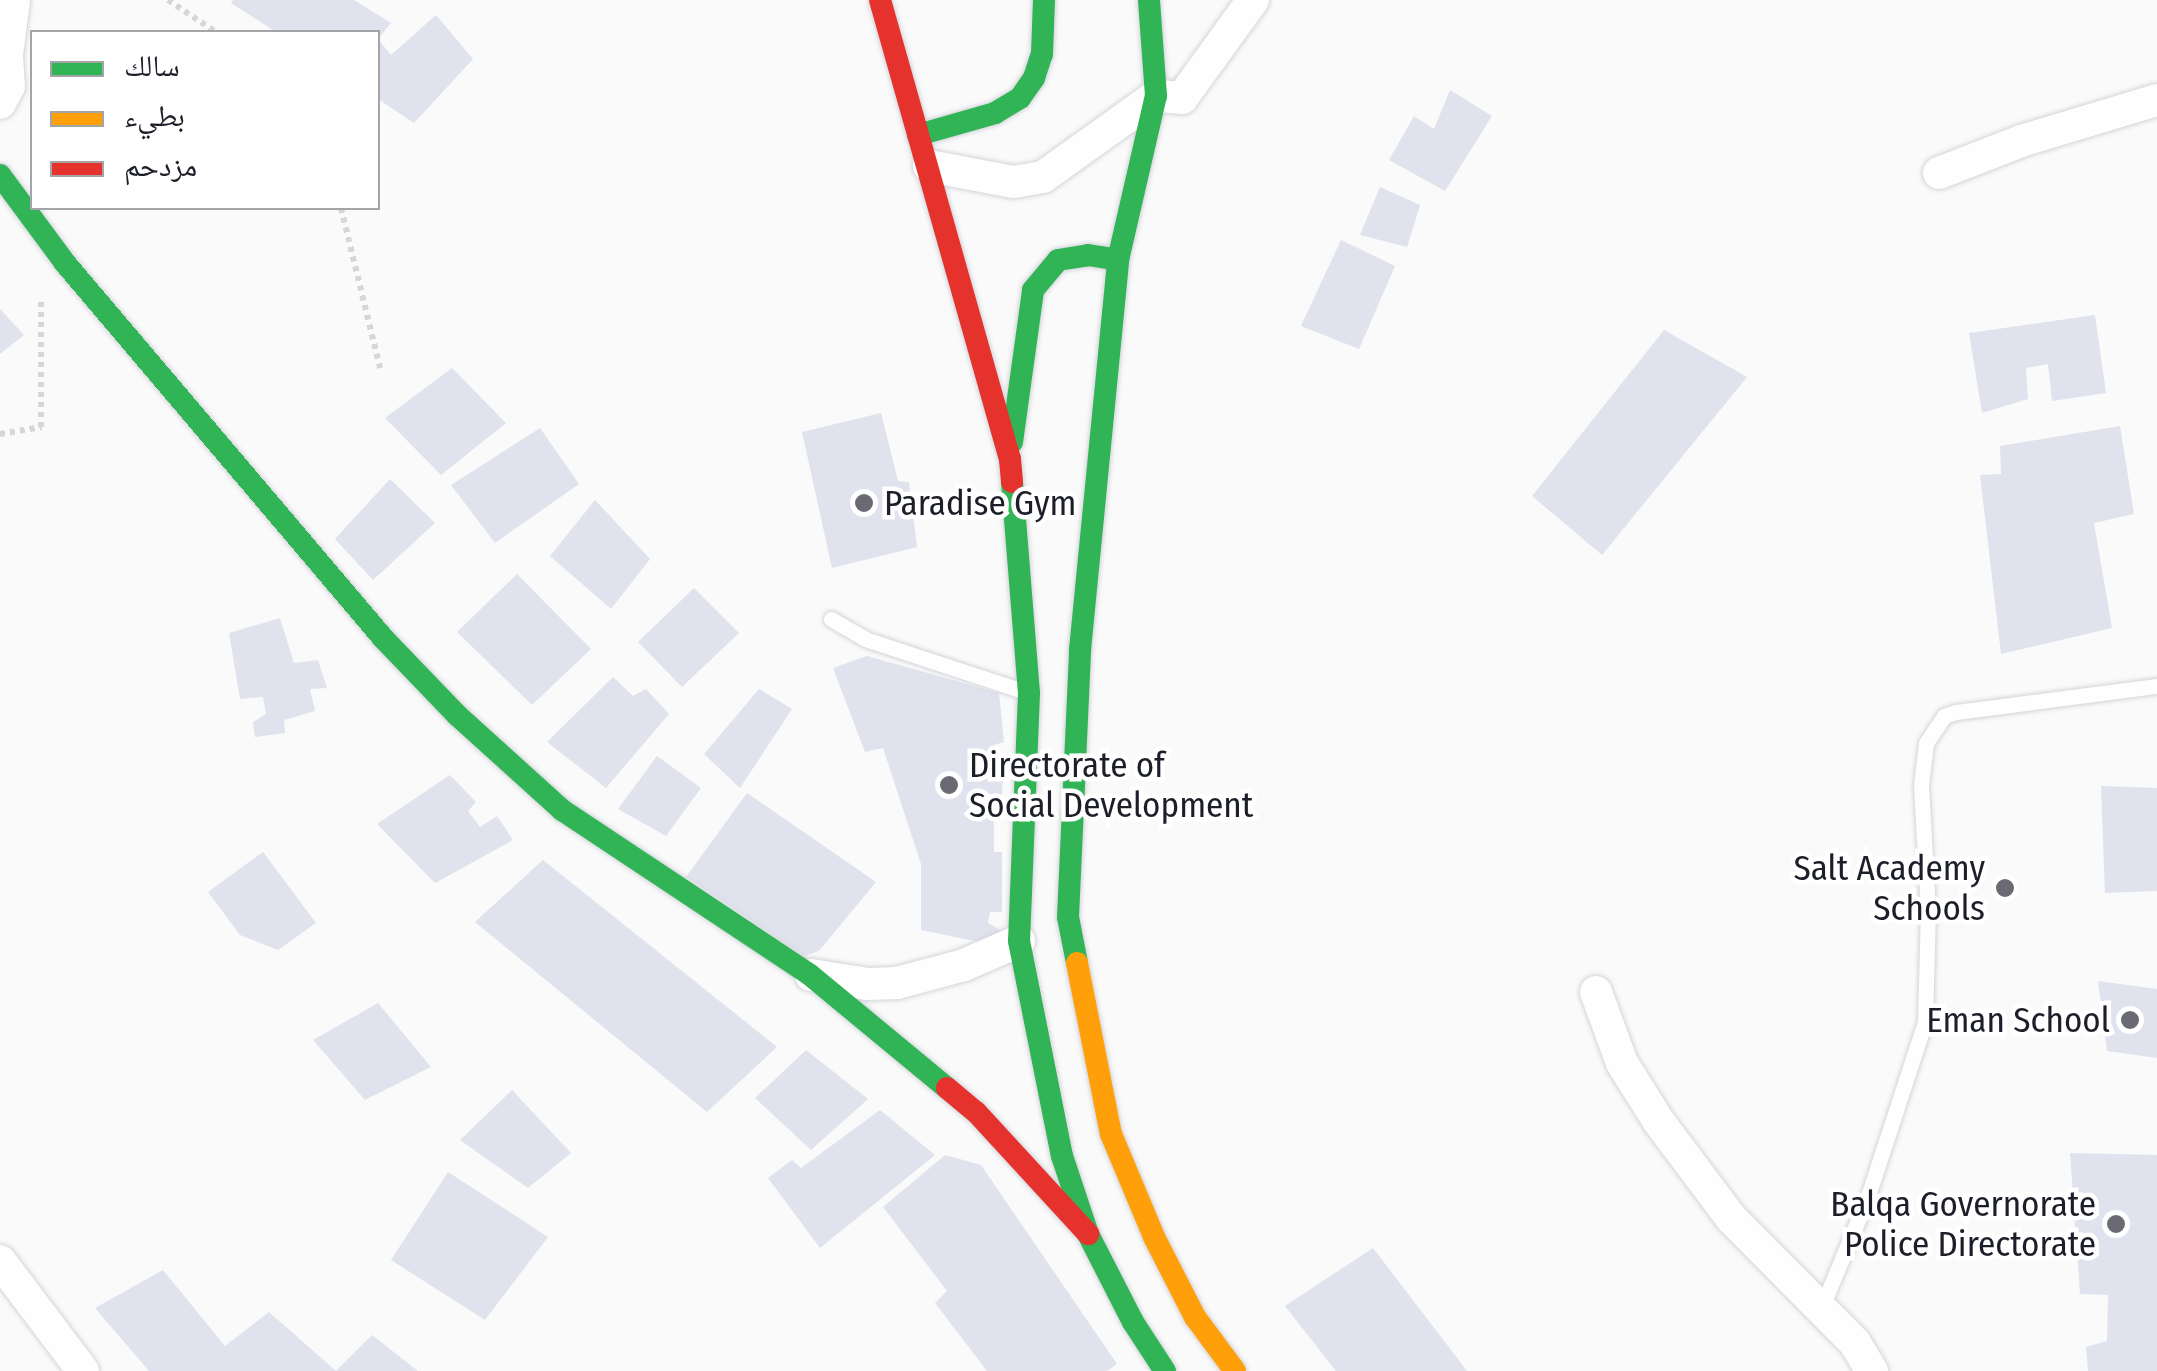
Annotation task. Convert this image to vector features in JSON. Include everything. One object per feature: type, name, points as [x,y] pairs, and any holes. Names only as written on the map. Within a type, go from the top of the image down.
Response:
[{"type":"main road","points":[[880,0],[1010,458],[1029,693],[1018,941],[1062,1156],[1088,1234],[1133,1322],[1165,1371]]},
{"type":"main road","points":[[918,134],[995,113],[1020,98],[1034,78],[1042,54],[1044,0]]},
{"type":"main road","points":[[1148,0],[1156,96],[1118,260],[1080,650],[1068,917],[1111,1134],[1178,1285],[1195,1317],[1235,1371]]},
{"type":"main road","points":[[0,174],[65,264],[383,638],[457,715],[562,810],[809,974],[976,1112],[1088,1234]]},
{"type":"main road","points":[[1010,458],[1034,290],[1058,260],[1088,255],[1118,260]]},
{"type":"street","points":[[0,103],[9,86],[7,55],[14,0]]},
{"type":"street","points":[[929,166],[1000,180],[1044,177],[1156,96],[1182,98],[1253,0]]},
{"type":"street","points":[[1939,173],[2020,141],[2157,100]]},
{"type":"street","points":[[809,974],[868,984],[896,983],[964,965],[1018,941]]},
{"type":"street","points":[[1596,992],[1622,1063],[1659,1122],[1732,1218],[1855,1344],[1872,1371]]},
{"type":"street","points":[[0,1260],[83,1371]]},
{"type":"lane","points":[[831,619],[865,640],[1029,693]]},
{"type":"lane","points":[[1822,1309],[1868,1196],[1925,1022],[1929,950],[1921,785],[1926,743],[1944,716],[1956,712],[2157,686]]},
{"type":"path","points":[[168,0],[213,30]]},
{"type":"path","points":[[341,210],[380,368]]},
{"type":"path","points":[[0,434],[42,426],[41,290]]},
{"type":"building","points":[[354,0],[391,23],[380,37],[380,30],[273,30],[231,3]]},
{"type":"building","points":[[436,15],[473,59],[414,123],[380,100],[380,41],[391,55]]},
{"type":"building","points":[[1450,90],[1492,116],[1445,191],[1389,160],[1414,116],[1434,129]]},
{"type":"building","points":[[1380,187],[1420,205],[1407,247],[1360,235]]},
{"type":"building","points":[[1341,240],[1395,266],[1359,349],[1301,326]]},
{"type":"building","points":[[0,309],[24,335],[0,354]]},
{"type":"building","points":[[2095,315],[2106,393],[2052,401],[2048,364],[2026,368],[2028,399],[1982,413],[1969,333]]},
{"type":"building","points":[[1664,330],[1747,377],[1602,555],[1532,496]]},
{"type":"building","points":[[452,368],[506,423],[441,475],[385,418]]},
{"type":"building","name":"Paradise Gym","points":[[881,413],[898,481],[909,482],[917,547],[832,568],[802,432]]},
{"type":"building","points":[[2120,426],[2134,514],[2094,523],[2112,628],[2001,654],[1980,475],[2001,474],[2000,446]]},
{"type":"building","points":[[540,428],[579,484],[495,543],[451,485]]},
{"type":"building","points":[[390,479],[435,523],[373,580],[335,539]]},
{"type":"building","points":[[595,500],[650,559],[611,609],[550,556]]},
{"type":"building","points":[[517,574],[591,649],[532,705],[457,632]]},
{"type":"building","points":[[694,588],[739,633],[682,687],[638,642]]},
{"type":"building","points":[[280,618],[294,663],[318,660],[327,688],[310,689],[315,711],[284,720],[285,733],[255,737],[253,722],[266,714],[263,697],[240,699],[229,633]]},
{"type":"building","name":"Directorate of Social Development","points":[[867,656],[999,693],[1004,742],[994,745],[997,757],[1004,758],[1001,812],[994,816],[994,852],[1002,852],[1002,912],[990,912],[988,923],[1000,930],[994,945],[921,930],[921,864],[883,748],[865,752],[833,668]]},
{"type":"building","points":[[613,677],[633,696],[646,689],[669,714],[606,788],[547,742]]},
{"type":"building","points":[[759,689],[792,709],[740,788],[704,754]]},
{"type":"building","points":[[657,756],[701,788],[666,836],[618,809]]},
{"type":"building","points":[[450,775],[476,802],[468,811],[480,827],[497,816],[513,840],[435,883],[377,824]]},
{"type":"building","points":[[2101,786],[2157,788],[2157,891],[2105,893]]},
{"type":"building","points":[[747,793],[876,882],[819,951],[804,956],[686,877]]},
{"type":"building","points":[[263,852],[316,923],[278,950],[240,935],[208,892]]},
{"type":"building","points":[[543,860],[777,1047],[707,1112],[475,922]]},
{"type":"building","name":"Eman School","points":[[2098,981],[2157,989],[2157,1058],[2107,1051]]},
{"type":"building","points":[[378,1003],[431,1067],[365,1100],[313,1040]]},
{"type":"building","points":[[806,1050],[868,1099],[811,1150],[755,1098]]},
{"type":"building","points":[[512,1090],[571,1153],[528,1188],[460,1140]]},
{"type":"building","points":[[880,1110],[935,1155],[820,1248],[768,1178],[792,1160],[801,1168]]},
{"type":"building","name":"Balqa Governorate Police Directorate","points":[[2070,1153],[2157,1155],[2157,1371],[2088,1371],[2086,1347],[2107,1341],[2108,1295],[2080,1294]]},
{"type":"building","points":[[945,1155],[981,1165],[1117,1364],[1107,1371],[987,1371],[935,1303],[947,1291],[883,1207]]},
{"type":"building","points":[[448,1172],[548,1237],[485,1320],[391,1260]]},
{"type":"building","points":[[1373,1248],[1467,1371],[1336,1371],[1285,1306]]},
{"type":"building","points":[[163,1270],[225,1346],[269,1312],[336,1371],[149,1371],[95,1308]]},
{"type":"building","points":[[372,1335],[418,1371],[336,1371]]},
{"type":"traffic: fast","points":[[918,135],[995,113],[1020,98],[1034,78],[1042,54],[1044,0]]},
{"type":"traffic: fast","points":[[1077,963],[1068,917],[1080,650],[1118,260],[1156,96],[1149,0]]},
{"type":"traffic: fast","points":[[0,175],[65,263],[383,638],[457,715],[562,810],[809,974],[947,1088]]},
{"type":"traffic: fast","points":[[1012,442],[1033,290],[1058,260],[1088,255],[1118,260]]},
{"type":"traffic: fast","points":[[1012,482],[1029,693],[1019,941],[1062,1156],[1088,1234],[1133,1322],[1165,1371]]},
{"type":"traffic: slow","points":[[1077,963],[1111,1134],[1154,1237],[1195,1317],[1235,1371]]},
{"type":"traffic: jam","points":[[880,0],[1010,459],[1012,482]]},
{"type":"traffic: jam","points":[[947,1088],[976,1112],[1088,1234]]},
{"type":"place","name":"Paradise Gym","points":[[864,503]]},
{"type":"place","name":"Directorate of Social Development","points":[[949,785]]},
{"type":"place","name":"Salt Academy Schools","points":[[2005,888]]},
{"type":"place","name":"Eman School","points":[[2130,1020]]},
{"type":"place","name":"Balqa Governorate Police Directorate","points":[[2116,1224]]}]
